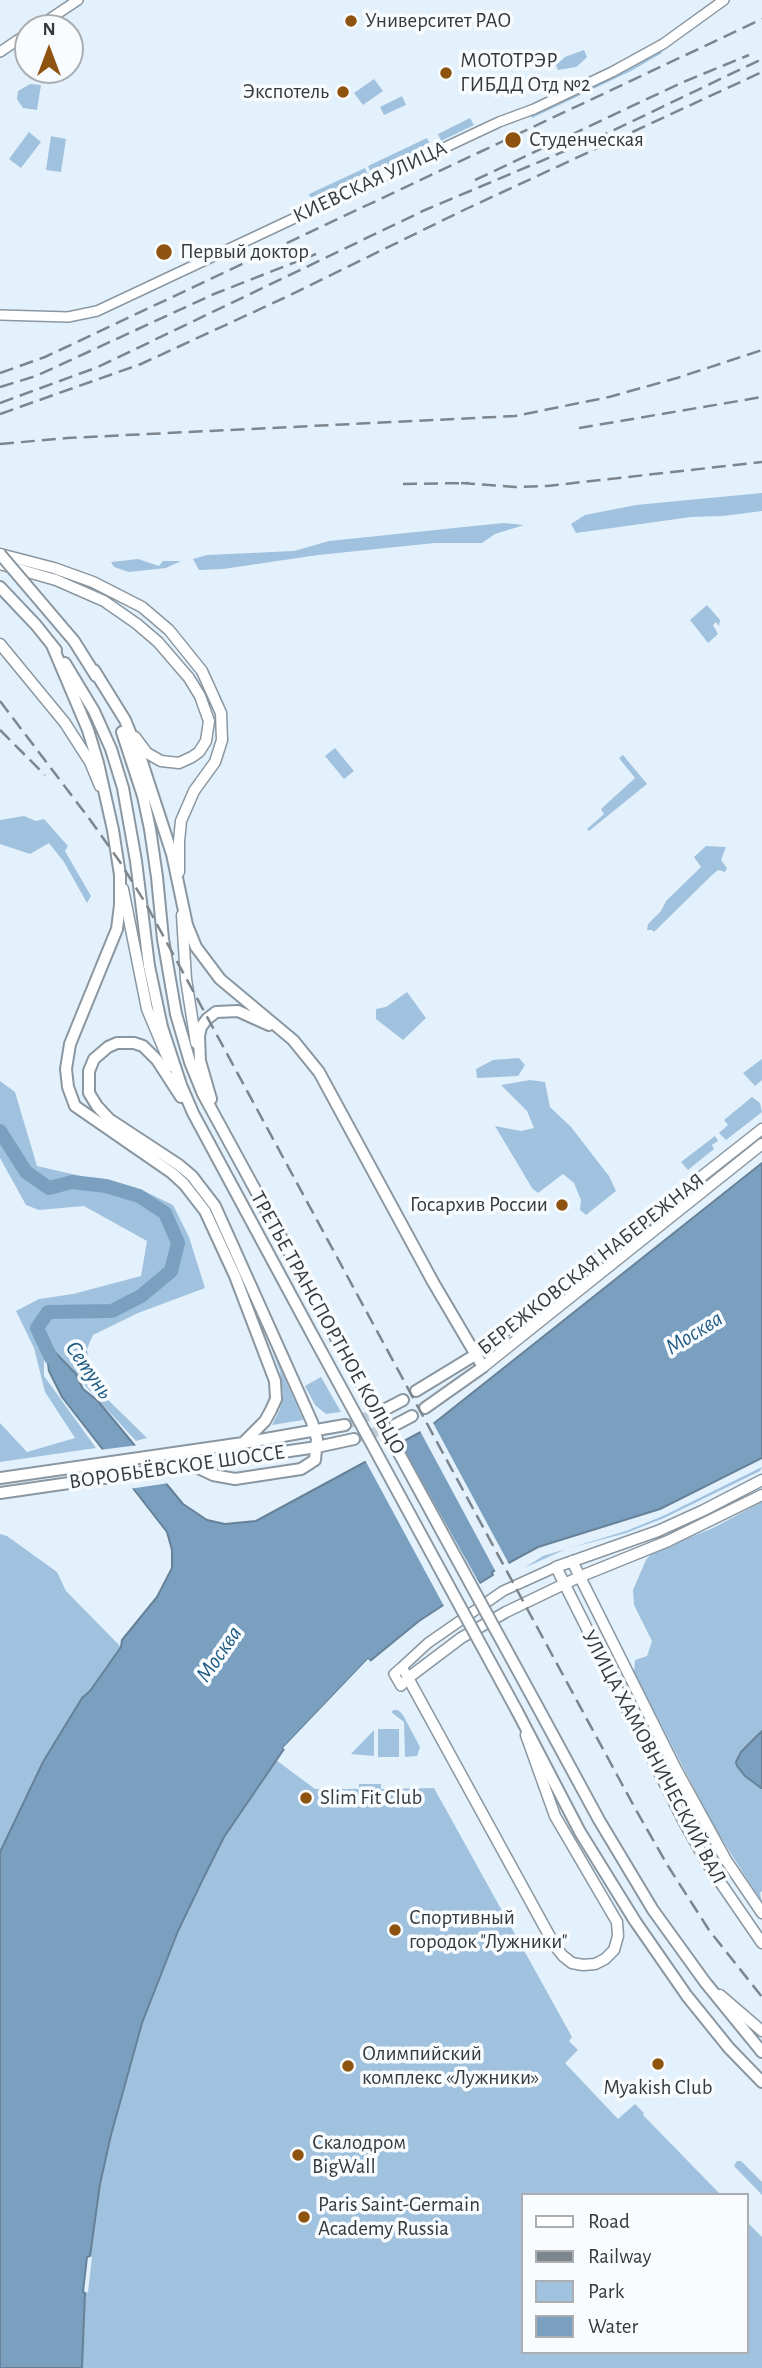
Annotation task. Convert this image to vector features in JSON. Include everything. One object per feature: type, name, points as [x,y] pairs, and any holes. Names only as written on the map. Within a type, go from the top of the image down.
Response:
[{"type":"main road","name":"ТРЕТЬЕ ТРАНСПОРТНОЕ КОЛЬЦО","points":[[0,554],[74,641],[94,670],[120,725],[143,796],[157,871],[163,939],[183,1043],[202,1094],[599,1820],[653,1910],[705,1982],[762,2052]]},
{"type":"main road","points":[[0,554],[54,568],[93,582],[142,607],[169,630],[202,671],[221,713],[222,740],[215,762],[194,791],[181,821],[178,841],[186,979],[200,1060],[223,1133]]},
{"type":"main road","points":[[0,564],[82,590],[104,601],[158,642],[200,696],[207,713],[209,730],[206,741],[185,761],[170,763],[147,753],[94,670]]},
{"type":"main road","name":"ТРЕТЬЕ ТРАНСПОРТНОЕ КОЛЬЦО","points":[[0,587],[36,625],[76,678],[111,749],[123,788],[136,861],[149,966],[162,1027],[193,1113],[580,1832],[635,1921],[687,1996],[729,2048],[762,2082]]},
{"type":"main road","points":[[0,644],[42,692],[78,742],[99,785],[113,830]]},
{"type":"main road","points":[[52,645],[88,730],[105,787],[147,1009],[166,1057],[181,1085]]},
{"type":"main road","points":[[125,720],[161,816],[180,886]]},
{"type":"main road","points":[[120,875],[117,929],[70,1044],[66,1069],[68,1087],[75,1106],[184,1184],[199,1201],[211,1223],[273,1369],[275,1381],[276,1399],[271,1410],[265,1421],[243,1443]]},
{"type":"main road","points":[[182,904],[196,947],[206,962],[220,979],[301,1048],[324,1082],[433,1282],[483,1367]]},
{"type":"main road","points":[[200,1060],[198,1036],[201,1027],[216,1012],[238,1011],[287,1034]]},
{"type":"main road","points":[[190,1464],[223,1478],[256,1477],[301,1469],[315,1460],[317,1447],[316,1432],[215,1206],[179,1165],[110,1119],[97,1106],[89,1093],[88,1084],[94,1059],[117,1043],[143,1046],[158,1060],[193,1113]]},
{"type":"main road","name":"БЕРЕЖКОВСКАЯ НАБЕРЕЖНАЯ","points":[[416,1391],[475,1355],[762,1129]]},
{"type":"main road","name":"БЕРЕЖКОВСКАЯ НАБЕРЕЖНАЯ","points":[[425,1408],[483,1367],[762,1144]]},
{"type":"main road","points":[[386,1409],[403,1399]]},
{"type":"main road","points":[[395,1426],[412,1416]]},
{"type":"main road","name":"ВОРОБЬЁВСКОЕ ШОССЕ","points":[[0,1479],[316,1432],[345,1424]]},
{"type":"main road","name":"ВОРОБЬЁВСКОЕ ШОССЕ","points":[[0,1493],[317,1447],[354,1439]]},
{"type":"main road","points":[[556,1567],[658,1531],[762,1480]]},
{"type":"main road","points":[[520,1717],[555,1816],[617,1922],[617,1942],[610,1955],[601,1962],[577,1965],[563,1956],[555,1946],[408,1678],[468,1634],[563,1584],[668,1541],[762,1495]]},
{"type":"main road","name":"УЛИЦА ХАМОВНИЧЕСКИЙ ВАЛ","points":[[572,1561],[697,1809],[726,1860],[762,1913]]},
{"type":"main road","name":"УЛИЦА ХАМОВНИЧЕСКИЙ ВАЛ","points":[[556,1567],[684,1822],[707,1863],[762,1943]]},
{"type":"main road","points":[[705,1982],[762,2031]]},
{"type":"street","points":[[57,14],[78,0]]},
{"type":"street","name":"КИЕВСКАЯ УЛИЦА","points":[[0,315],[68,317],[97,311],[499,122],[534,109],[612,72],[663,44],[724,0]]},
{"type":"street","points":[[398,1670],[428,1643],[494,1597],[523,1580],[556,1567]]},
{"type":"street","points":[[398,1670],[408,1678],[401,1686],[398,1670]]},
{"type":"green space","points":[[584,50],[587,57],[576,67],[558,70],[556,65],[565,57]]},
{"type":"green space","points":[[661,51],[662,53],[631,71],[532,118],[531,115],[630,69]]},
{"type":"green space","points":[[374,79],[383,91],[363,105],[354,93]]},
{"type":"green space","points":[[30,84],[41,85],[37,110],[23,108],[17,99],[18,91]]},
{"type":"green space","points":[[402,96],[406,105],[384,115],[380,107]]},
{"type":"green space","points":[[470,118],[474,125],[441,141],[438,134]]},
{"type":"green space","points":[[29,132],[41,142],[21,168],[9,159]]},
{"type":"green space","points":[[51,136],[66,139],[61,172],[46,170]]},
{"type":"green space","points":[[427,138],[432,149],[373,177],[368,166]]},
{"type":"green space","points":[[365,168],[370,179],[314,205],[309,194]]},
{"type":"green space","points":[[762,493],[762,511],[691,517],[576,533],[571,524],[585,515],[636,505]]},
{"type":"green space","points":[[503,523],[524,525],[495,534],[482,543],[435,543],[318,555],[223,569],[199,570],[193,559],[207,555],[294,551],[329,541]]},
{"type":"green space","points":[[138,559],[159,566],[163,561],[181,561],[166,568],[129,572],[114,567],[111,562]]},
{"type":"green space","points":[[707,605],[720,620],[719,626],[716,622],[713,625],[718,634],[708,643],[690,620]]},
{"type":"green space","points":[[335,748],[354,771],[344,779],[325,756]]},
{"type":"green space","points":[[623,755],[647,784],[589,831],[587,829],[604,814],[601,809],[635,778],[619,758]]},
{"type":"green space","points":[[24,816],[36,821],[44,819],[68,846],[65,851],[91,896],[87,903],[64,862],[49,843],[30,854],[0,844],[0,820]]},
{"type":"green space","points":[[706,846],[726,847],[721,860],[727,868],[725,872],[718,870],[712,875],[654,932],[647,930],[648,924],[661,911],[666,901],[701,867],[694,857]]},
{"type":"green space","points":[[407,992],[426,1018],[403,1040],[376,1019],[376,1009],[386,1007]]},
{"type":"green space","points":[[519,1058],[525,1065],[518,1076],[477,1078],[476,1069],[493,1060]]},
{"type":"green space","points":[[762,1059],[762,1080],[755,1086],[743,1073]]},
{"type":"green space","points":[[530,1080],[545,1082],[550,1107],[571,1127],[609,1176],[616,1191],[586,1215],[580,1210],[581,1200],[574,1183],[563,1174],[538,1193],[532,1188],[495,1126],[521,1131],[534,1128],[527,1111],[501,1085]]},
{"type":"green space","points":[[0,1081],[15,1092],[37,1166],[142,1190],[173,1205],[189,1237],[205,1288],[138,1313],[93,1335],[87,1349],[89,1369],[99,1391],[147,1438],[136,1441],[44,1341],[44,1376],[96,1448],[0,1462],[0,1423],[27,1452],[75,1438],[45,1392],[34,1348],[16,1311],[39,1299],[73,1294],[141,1276],[147,1241],[84,1206],[39,1210],[26,1205],[0,1158]]},
{"type":"green space","points":[[752,1097],[760,1103],[762,1112],[726,1140],[719,1133],[728,1125],[724,1120]]},
{"type":"green space","points":[[715,1136],[718,1141],[712,1145],[714,1149],[688,1170],[681,1162]]},
{"type":"green space","points":[[270,1344],[303,1420],[272,1425],[280,1409],[283,1394],[280,1371]]},
{"type":"green space","points":[[321,1377],[341,1412],[326,1414],[315,1405],[305,1386]]},
{"type":"green space","points":[[762,1467],[760,1471],[664,1518],[626,1533],[568,1548],[626,1531],[663,1516]]},
{"type":"green space","points":[[762,1502],[762,1731],[741,1752],[762,1788],[762,1903],[713,1825],[634,1672],[635,1660],[647,1656],[652,1641],[634,1605],[633,1590],[646,1560],[652,1553],[713,1528]]},
{"type":"green space","points":[[0,1534],[7,1536],[57,1572],[66,1591],[121,1647],[90,1691],[82,1698],[43,1762],[0,1852]]},
{"type":"green space","points":[[566,1549],[524,1568],[543,1556]]},
{"type":"green space","points":[[394,1710],[403,1715],[420,1747],[417,1756],[405,1757],[404,1722],[391,1712]]},
{"type":"green space","points":[[378,1729],[399,1729],[399,1757],[378,1757]]},
{"type":"green space","points":[[374,1730],[374,1756],[351,1754]]},
{"type":"green space","name":"Олимпийский комплекс «Лужники»","points":[[276,1760],[315,1789],[359,1789],[359,1784],[381,1784],[381,1789],[434,1788],[572,2037],[569,2041],[578,2050],[565,2063],[618,2119],[635,2104],[719,2193],[520,2193],[520,2354],[748,2354],[748,2223],[762,2237],[762,2368],[82,2368],[85,2293],[88,2292],[100,2184],[126,2075],[142,2023],[178,1931],[224,1837]]},
{"type":"green space","points":[[737,2161],[741,2161],[762,2182],[762,2195],[734,2166]]},
{"type":"water","name":"Москва","points":[[762,1163],[762,1458],[660,1509],[538,1547],[492,1572],[493,1575],[480,1583],[477,1579],[446,1598],[448,1602],[419,1621],[370,1661],[368,1659],[283,1748],[224,1837],[178,1931],[142,2023],[111,2135],[100,2184],[90,2256],[87,2257],[83,2292],[82,2368],[0,2368],[0,1852],[43,1762],[82,1698],[90,1691],[121,1647],[122,1640],[157,1597],[172,1568],[172,1550],[167,1532],[62,1397],[49,1371],[45,1342],[76,1374],[83,1389],[98,1401],[183,1504],[207,1520],[225,1524],[256,1521],[428,1428]]},
{"type":"water","points":[[762,1731],[761,1788],[745,1776],[736,1762],[741,1752]]},
{"type":"pier","points":[[432,1421],[510,1566],[497,1574],[419,1429]]},
{"type":"pier","points":[[399,1441],[481,1586],[476,1584],[450,1600],[451,1604],[445,1608],[365,1460]]},
{"type":"pier","points":[[139,1445],[169,1483],[129,1489],[99,1450]]},
{"type":"pier","points":[[368,1659],[372,1663],[368,1664],[288,1750],[284,1749],[283,1748]]},
{"type":"waterway","name":"Сетунь","points":[[0,1131],[26,1172],[49,1188],[72,1182],[106,1186],[139,1196],[165,1213],[178,1243],[171,1271],[141,1296],[112,1311],[48,1312],[37,1328],[51,1358]]},
{"type":"tunnel","points":[[345,1425],[382,1411]]},
{"type":"tunnel","points":[[354,1439],[391,1427]]},
{"type":"railway","points":[[0,373],[45,357],[762,19]]},
{"type":"railway","points":[[475,180],[681,83],[749,55]]},
{"type":"railway","points":[[0,403],[98,367],[425,210],[610,132],[762,59]]},
{"type":"railway","points":[[0,414],[141,364],[762,72]]},
{"type":"railway","points":[[0,387],[36,376],[214,294],[316,254]]},
{"type":"railway","points":[[0,444],[67,438],[515,416],[609,397],[762,350]]},
{"type":"railway","points":[[579,428],[762,397]]},
{"type":"railway","points":[[461,483],[515,487],[547,486],[762,462]]},
{"type":"railway","points":[[403,484],[469,483]]},
{"type":"railway","points":[[0,701],[91,821],[146,904],[636,1810],[709,1930],[762,1997]]},
{"type":"railway","points":[[0,730],[45,775]]},
{"type":"place","name":"Университет РАО","points":[[351,21]]},
{"type":"place","name":"МОТОТРЭР ГИБДД Отд №2","points":[[446,73]]},
{"type":"place","name":"Экспотель","points":[[343,92]]},
{"type":"place","name":"Студенческая","points":[[513,140]]},
{"type":"place","name":"Первый доктор","points":[[164,252]]},
{"type":"place","name":"Госархив России","points":[[562,1205]]},
{"type":"place","name":"Slim Fit Club","points":[[306,1798]]},
{"type":"place","name":"Спортивный городок \"Лужники\"","points":[[395,1930]]},
{"type":"place","name":"Myakish Club","points":[[658,2064]]},
{"type":"place","name":"Олимпийский комплекс «Лужники»","points":[[348,2066]]},
{"type":"place","name":"Скалодром BigWall","points":[[298,2155]]},
{"type":"place","name":"Paris Saint-Germain Academy Russia","points":[[304,2217]]}]
